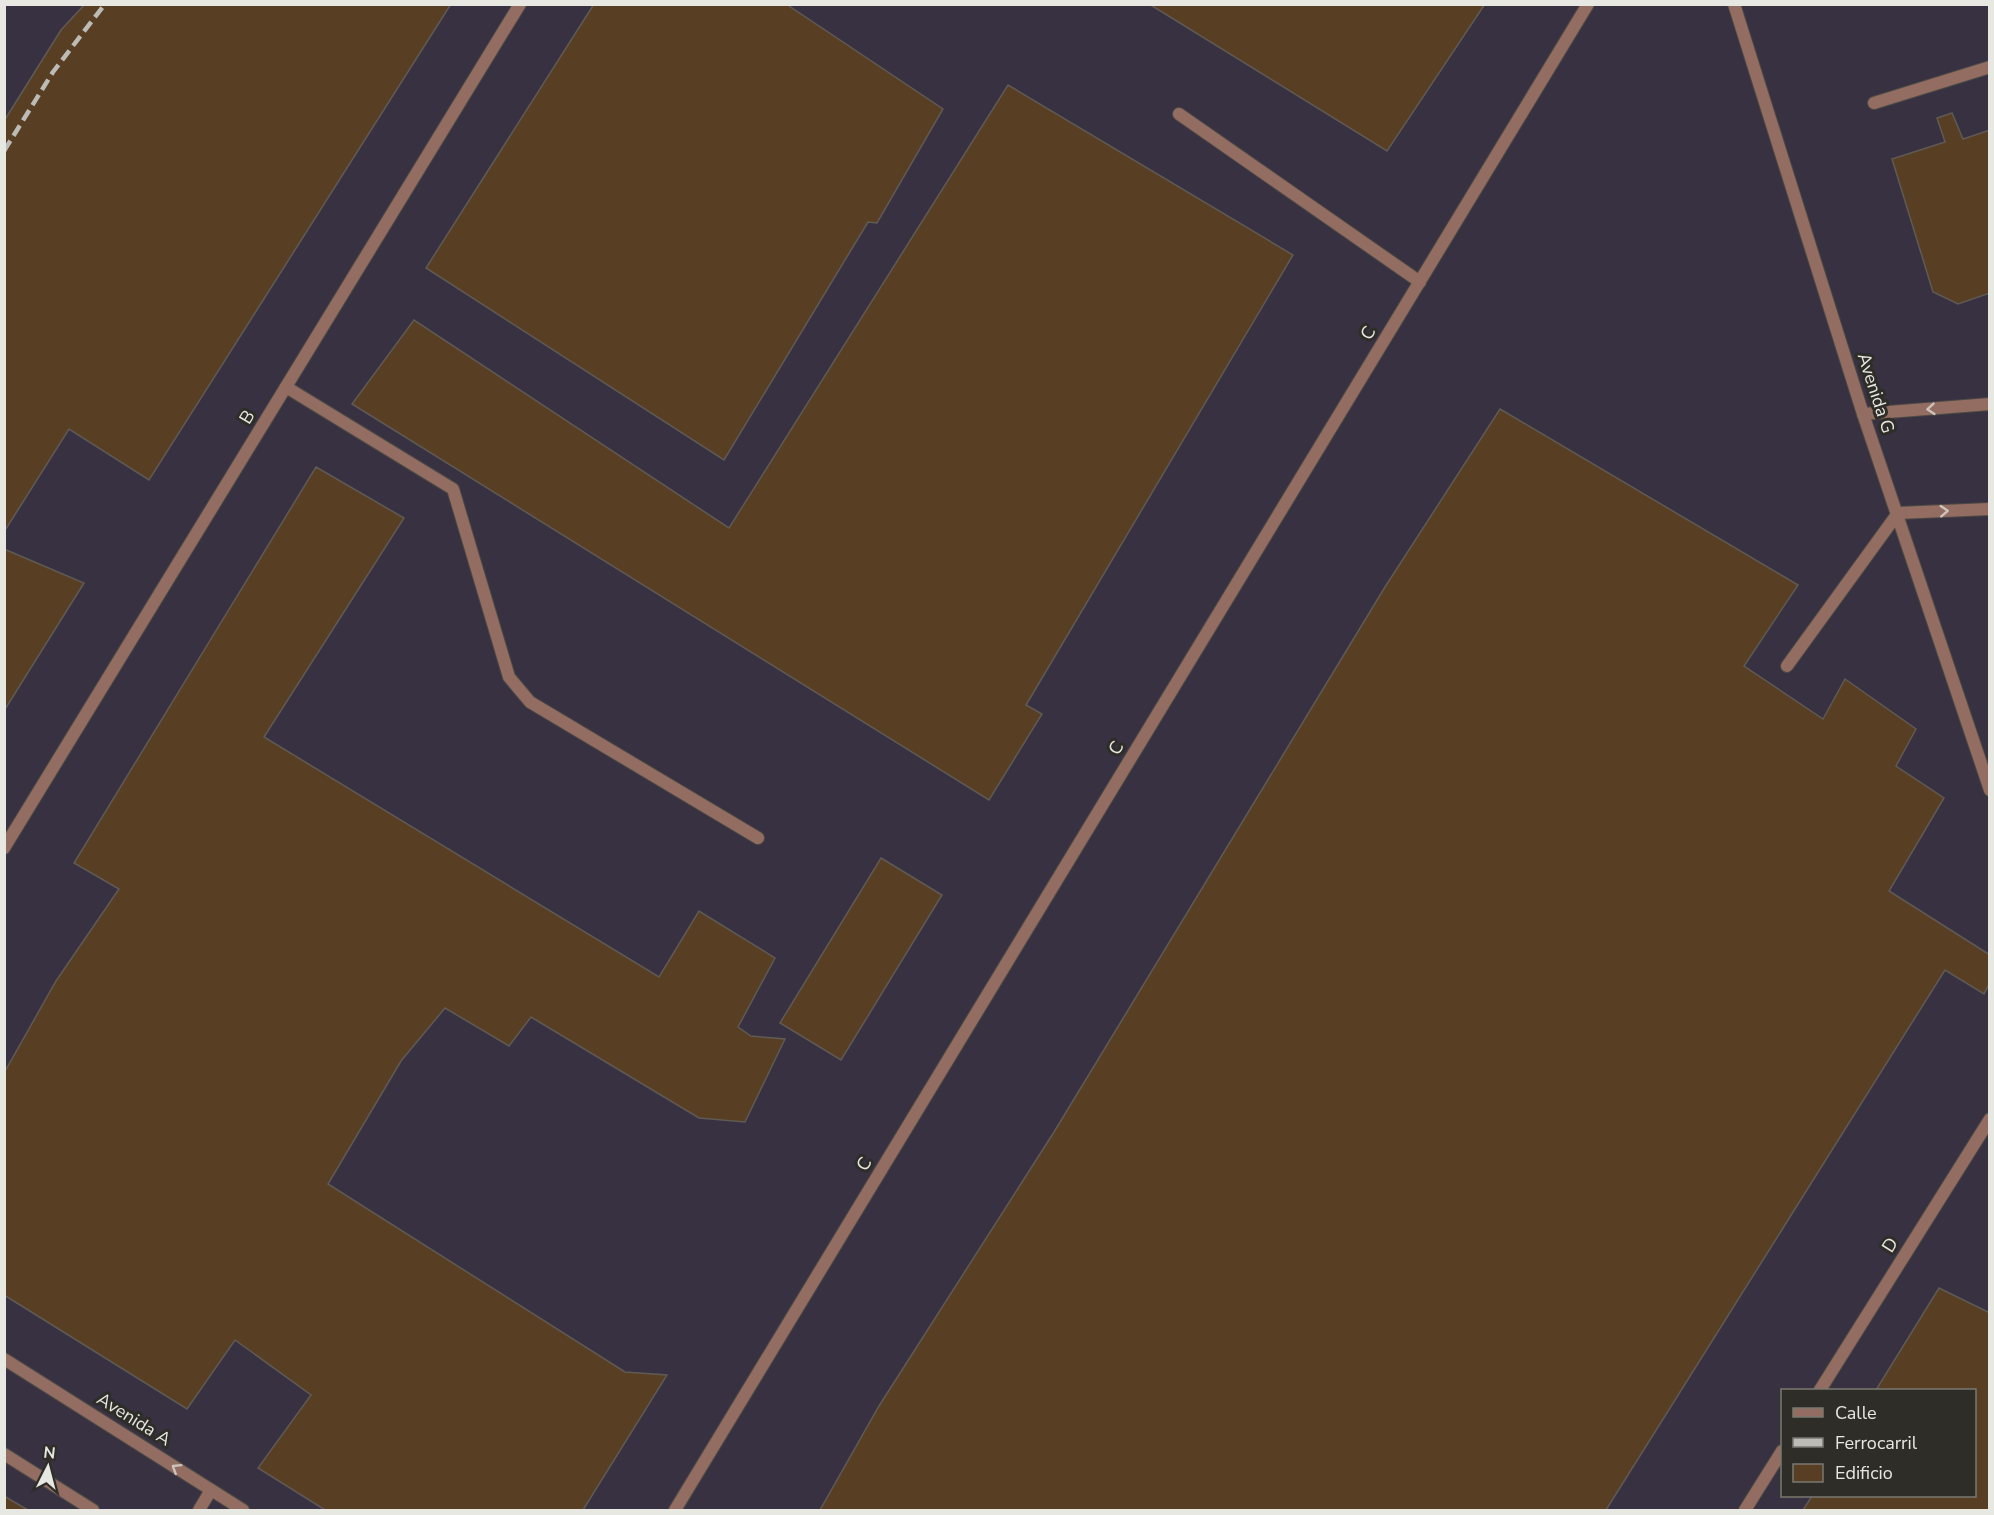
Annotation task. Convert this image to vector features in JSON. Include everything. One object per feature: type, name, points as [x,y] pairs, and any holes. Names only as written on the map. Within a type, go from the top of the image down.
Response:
[{"type":"street","name":"B","points":[[4,848],[520,4]]},
{"type":"street","name":"C","points":[[675,1510],[1588,4]]},
{"type":"street","name":"Avenida G","points":[[1734,4],[1863,414],[1989,790]]},
{"type":"street","points":[[1874,103],[1989,67]]},
{"type":"street","points":[[1179,114],[1420,282]]},
{"type":"street","points":[[286,387],[453,489],[509,677],[518,691],[530,702],[758,838]]},
{"type":"street","points":[[1863,414],[1989,404]]},
{"type":"street","points":[[1787,666],[1898,513],[1989,509]]},
{"type":"street","name":"D","points":[[1821,1389],[1989,1119]]},
{"type":"street","name":"Avenida A","points":[[4,1359],[243,1510]]},
{"type":"street","points":[[1745,1510],[1781,1453]]},
{"type":"street","points":[[4,1454],[93,1510]]},
{"type":"street","points":[[200,1510],[212,1490]]},
{"type":"shaded area","points":[[5,5],[1989,5],[1989,1510],[5,1510]]},
{"type":"building","points":[[85,4],[451,4],[149,480],[69,429],[4,532],[4,121],[61,30]]},
{"type":"building","points":[[594,4],[786,4],[943,109],[877,223],[868,222],[724,460],[426,268]]},
{"type":"building","points":[[1149,4],[1485,4],[1387,151]]},
{"type":"building","points":[[1008,85],[1293,255],[1026,705],[1042,714],[989,800],[352,404],[414,320],[729,528]]},
{"type":"building","points":[[1952,113],[1963,139],[1990,130],[1990,293],[1958,304],[1933,292],[1892,159],[1945,142],[1937,118]]},
{"type":"building","points":[[1500,409],[1798,585],[1744,666],[1823,719],[1845,679],[1916,729],[1896,766],[1944,798],[1889,891],[1990,955],[1990,982],[1984,994],[1945,970],[1606,1510],[820,1510],[879,1406],[1054,1132],[1385,587]]},
{"type":"building","points":[[316,467],[404,518],[264,737],[659,977],[699,911],[775,958],[738,1027],[751,1036],[785,1039],[745,1122],[699,1118],[531,1017],[509,1046],[445,1008],[401,1061],[328,1184],[625,1372],[667,1375],[583,1510],[325,1510],[258,1468],[311,1395],[235,1340],[187,1409],[4,1295],[4,1073],[56,981],[119,889],[74,863]]},
{"type":"building","points":[[4,549],[84,583],[4,711]]},
{"type":"building","points":[[881,858],[942,895],[841,1060],[780,1023]]},
{"type":"building","points":[[1939,1288],[1990,1313],[1990,1510],[1803,1510],[1811,1497],[1976,1497],[1976,1389],[1877,1389]]},
{"type":"building","points":[[4,1496],[28,1510],[4,1510]]},
{"type":"railway","points":[[4,151],[53,72],[105,4]]}]
